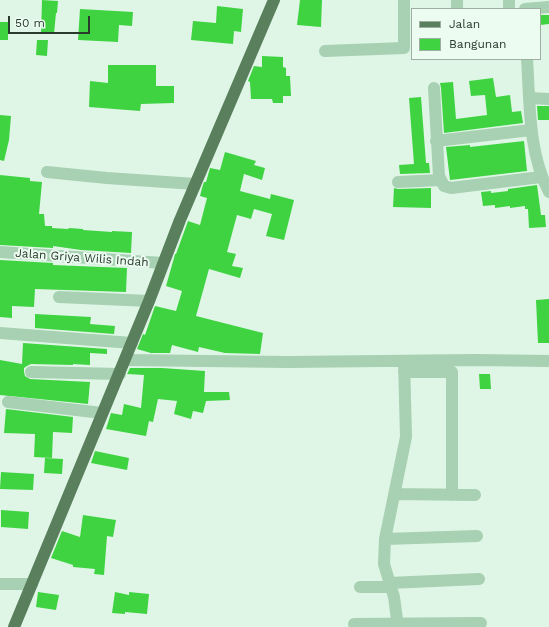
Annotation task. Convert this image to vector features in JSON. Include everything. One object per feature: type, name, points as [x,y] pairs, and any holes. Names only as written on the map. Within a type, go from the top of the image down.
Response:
[{"type":"main road","points":[[14,627],[57,528],[102,414],[120,374],[195,184],[274,0]]},
{"type":"street","points":[[325,51],[404,48],[408,33],[404,0]]},
{"type":"street","points":[[536,8],[549,7]]},
{"type":"street","points":[[527,60],[531,130],[541,177],[549,192]]},
{"type":"street","points":[[434,88],[436,141],[440,180],[444,186],[451,188],[541,177]]},
{"type":"street","points":[[530,98],[549,99]]},
{"type":"street","points":[[436,141],[531,130]]},
{"type":"street","points":[[47,172],[195,184]]},
{"type":"street","points":[[398,182],[440,180]]},
{"type":"street","name":"Jalan Griya Wilis Indah","points":[[0,252],[163,263]]},
{"type":"street","points":[[59,297],[149,302]]},
{"type":"street","points":[[0,333],[132,343]]},
{"type":"street","points":[[125,360],[288,362],[404,367],[452,372],[452,495]]},
{"type":"street","points":[[404,367],[549,361]]},
{"type":"street","points":[[398,626],[390,585],[384,564],[385,539],[406,437],[404,367]]},
{"type":"street","points":[[32,372],[120,374]]},
{"type":"street","points":[[8,402],[102,414]]},
{"type":"street","points":[[395,494],[475,495]]},
{"type":"street","points":[[385,539],[477,536]]},
{"type":"street","points":[[360,587],[479,579]]},
{"type":"street","points":[[0,584],[32,584]]},
{"type":"street","points":[[354,624],[398,626],[481,623]]},
{"type":"building","points":[[42,0],[58,1],[54,34],[41,33]]},
{"type":"building","points":[[300,0],[322,0],[321,27],[297,25]]},
{"type":"building","points":[[217,6],[243,9],[241,32],[234,31],[233,44],[191,40],[193,21],[216,23]]},
{"type":"building","points":[[80,9],[133,12],[132,26],[119,25],[118,42],[78,40]]},
{"type":"building","points":[[541,15],[549,15],[549,24],[541,25]]},
{"type":"building","points":[[0,22],[8,22],[8,40],[0,40]]},
{"type":"building","points":[[37,40],[48,40],[47,56],[36,55]]},
{"type":"building","points":[[262,56],[283,57],[283,67],[286,68],[286,76],[290,76],[291,96],[283,96],[283,103],[273,103],[272,99],[251,99],[250,82],[248,81],[254,66],[262,67]]},
{"type":"building","points":[[108,65],[156,65],[156,86],[174,86],[174,103],[141,104],[140,111],[89,107],[90,81],[108,83]]},
{"type":"building","points":[[493,78],[496,97],[510,95],[512,112],[521,111],[523,123],[444,133],[440,83],[453,82],[456,119],[487,115],[485,95],[471,96],[469,81]]},
{"type":"building","points":[[421,97],[426,163],[429,163],[430,173],[400,174],[399,165],[414,164],[409,98]]},
{"type":"building","points":[[537,106],[549,106],[549,120],[538,120]]},
{"type":"building","points":[[0,115],[11,116],[9,140],[4,161],[0,160]]},
{"type":"building","points":[[524,141],[527,171],[450,180],[446,147],[470,145],[470,147]]},
{"type":"building","points":[[225,152],[256,161],[254,165],[265,168],[262,180],[244,174],[240,191],[270,199],[271,194],[294,200],[284,240],[266,236],[272,214],[254,209],[251,219],[237,215],[227,252],[236,254],[232,266],[243,268],[240,278],[209,269],[196,316],[263,333],[260,354],[225,353],[199,347],[198,352],[172,345],[170,353],[151,353],[137,349],[143,334],[145,335],[155,306],[176,311],[182,291],[166,286],[175,254],[188,221],[200,225],[207,198],[200,196],[204,182],[206,182],[210,168],[220,170]]},
{"type":"building","points":[[0,175],[30,178],[30,181],[42,182],[39,214],[44,214],[45,226],[52,226],[52,228],[132,232],[131,253],[81,250],[53,246],[53,248],[0,245]]},
{"type":"building","points":[[537,185],[541,215],[545,215],[546,227],[529,228],[528,209],[525,209],[525,206],[495,208],[495,205],[483,206],[481,192],[491,191],[491,193],[508,191],[508,189]]},
{"type":"building","points":[[394,188],[431,188],[431,208],[393,207]]},
{"type":"building","points":[[0,260],[53,263],[53,265],[127,268],[126,292],[35,289],[34,307],[12,306],[12,318],[0,317]]},
{"type":"building","points":[[549,299],[549,343],[538,343],[536,300]]},
{"type":"building","points":[[35,314],[91,317],[90,324],[115,326],[114,334],[35,328]]},
{"type":"building","points":[[23,343],[107,349],[107,354],[90,353],[90,365],[31,364],[24,368],[25,376],[30,379],[90,382],[88,404],[0,395],[0,360],[22,364]]},
{"type":"building","points":[[130,368],[162,368],[205,371],[204,392],[229,392],[230,400],[206,401],[203,413],[193,411],[191,419],[174,414],[177,401],[158,399],[153,422],[149,421],[146,436],[106,429],[111,413],[122,415],[124,404],[141,408],[144,375],[127,374]]},
{"type":"building","points":[[479,374],[490,374],[491,389],[480,389]]},
{"type":"building","points":[[6,409],[73,417],[72,433],[53,432],[52,458],[34,457],[35,434],[4,433]]},
{"type":"building","points":[[95,451],[129,458],[127,470],[91,463]]},
{"type":"building","points":[[45,458],[63,459],[62,474],[44,473]]},
{"type":"building","points":[[1,472],[34,474],[33,490],[0,489]]},
{"type":"building","points":[[1,510],[29,512],[28,529],[1,527]]},
{"type":"building","points":[[83,515],[116,520],[113,537],[107,536],[104,575],[94,574],[95,569],[73,567],[73,565],[51,558],[62,531],[80,537]]},
{"type":"building","points":[[38,592],[59,595],[56,610],[36,607]]},
{"type":"building","points":[[115,592],[129,595],[129,592],[149,594],[147,614],[125,612],[125,614],[112,613]]}]
